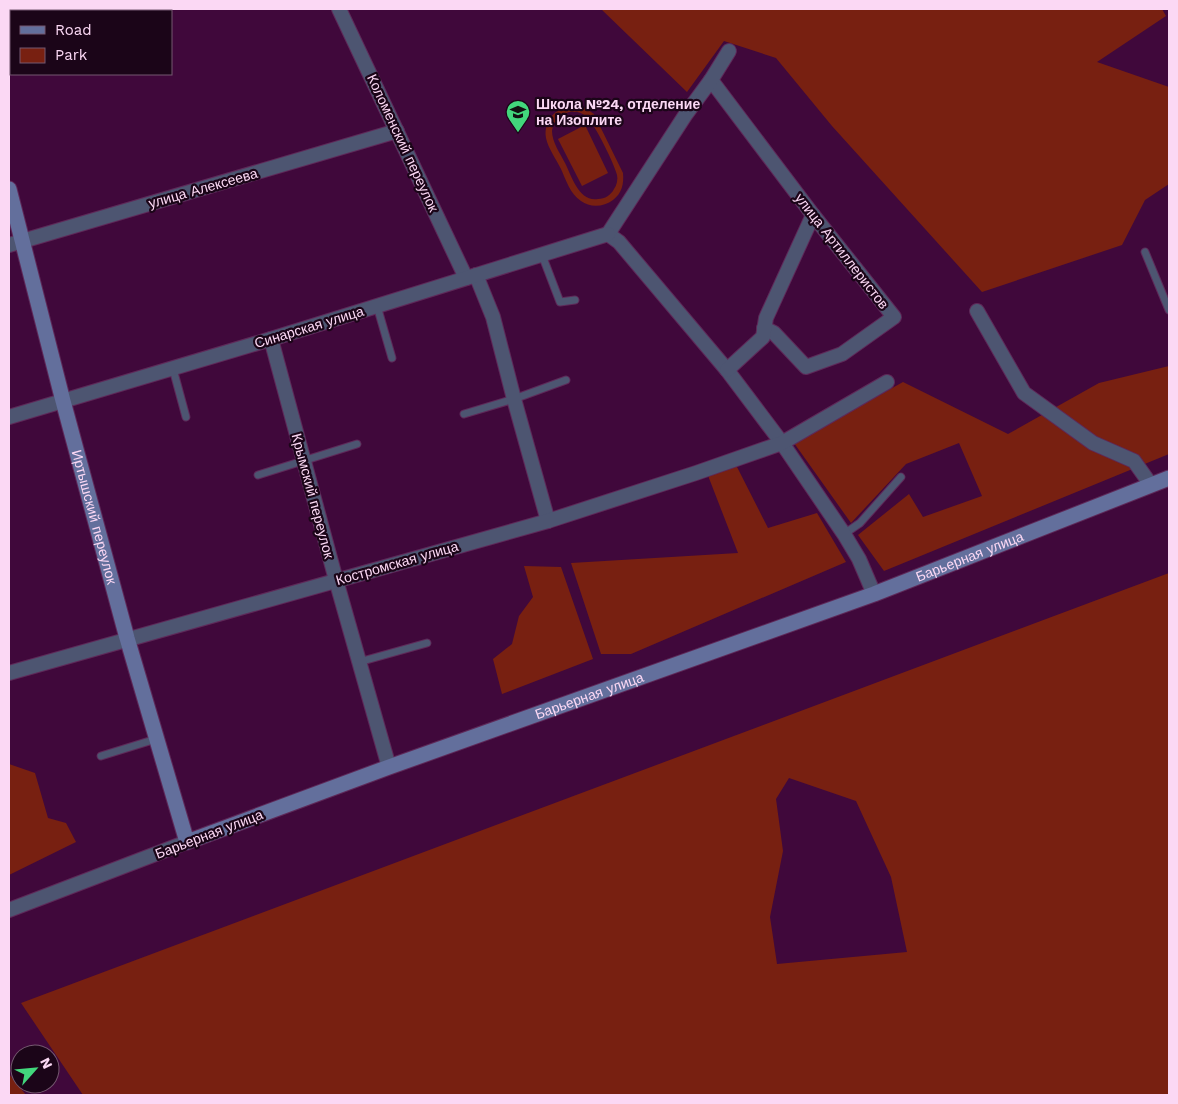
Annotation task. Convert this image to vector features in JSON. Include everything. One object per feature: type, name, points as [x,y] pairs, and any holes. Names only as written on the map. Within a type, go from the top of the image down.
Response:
[{"type":"street","name":"Коломенский переулок","points":[[339,9],[397,131],[493,317],[548,521]]},
{"type":"street","points":[[729,51],[712,80],[686,114],[608,234],[619,242],[727,370],[782,443],[844,534],[859,559],[874,594]]},
{"type":"street","name":"улица Артиллеристов","points":[[712,80],[894,317],[842,354],[806,367],[774,333],[764,328]]},
{"type":"street","name":"улица Алексеева","points":[[16,243],[397,131]]},
{"type":"street","name":"Иртышский переулок","points":[[9,189],[16,243],[63,401],[127,638],[187,842]]},
{"type":"street","points":[[727,370],[763,337],[766,318],[814,215]]},
{"type":"street","name":"Синарская улица","points":[[9,417],[173,369],[608,234]]},
{"type":"street","points":[[977,311],[1024,393],[1093,443],[1134,461],[1151,485]]},
{"type":"street","name":"Крымский переулок","points":[[271,339],[389,767]]},
{"type":"street","name":"Костромская улица","points":[[9,673],[127,638],[548,521],[782,443],[887,382]]},
{"type":"street","name":"Барьерная улица","points":[[9,910],[389,767],[874,594],[1169,478]]},
{"type":"lane","points":[[1145,252],[1169,310]]},
{"type":"lane","points":[[542,255],[560,302],[575,300]]},
{"type":"lane","points":[[377,306],[392,358]]},
{"type":"lane","points":[[173,369],[186,417]]},
{"type":"lane","points":[[464,414],[514,399],[566,380]]},
{"type":"lane","points":[[258,475],[357,444]]},
{"type":"lane","points":[[844,534],[860,523],[901,477]]},
{"type":"lane","points":[[359,662],[427,643]]},
{"type":"lane","points":[[101,756],[157,739]]},
{"type":"green space","points":[[601,9],[1162,9],[1166,16],[1097,62],[1169,87],[1169,184],[1145,200],[1122,245],[982,292],[832,126],[776,58],[724,41],[687,92]]},
{"type":"green space","points":[[569,106],[582,106],[594,114],[623,173],[623,185],[620,191],[613,200],[605,204],[589,205],[574,195],[547,142],[546,131],[549,119],[558,111]],"holes":[[[569,112],[579,112],[587,117],[604,144],[617,175],[616,186],[611,193],[601,199],[591,199],[581,193],[552,135],[555,121]]]},
{"type":"green space","points":[[585,125],[608,173],[582,186],[558,139]]},
{"type":"green space","points":[[1169,366],[1169,454],[884,571],[858,535],[909,494],[923,517],[982,496],[959,443],[906,464],[851,523],[794,443],[903,382],[1008,434],[1099,383]]},
{"type":"green space","points":[[736,465],[768,528],[817,513],[846,562],[631,654],[601,654],[571,563],[738,553],[707,473]]},
{"type":"green space","points":[[524,566],[561,567],[593,659],[502,694],[493,659],[512,644],[519,616],[533,597]]},
{"type":"green space","points":[[1169,573],[1169,1095],[83,1095],[60,1061],[60,1044],[49,1044],[21,1003]],"holes":[[[789,778],[856,801],[891,877],[907,952],[777,964],[770,917],[783,851],[776,799]]]},
{"type":"green space","points":[[9,764],[35,773],[48,818],[66,823],[76,842],[9,875]]},
{"type":"green space","points":[[9,1074],[10,1094],[26,1095],[9,1095]]},
{"type":"place","name":"Школа №24, отделение на Изоплите","points":[[518,133]]}]
